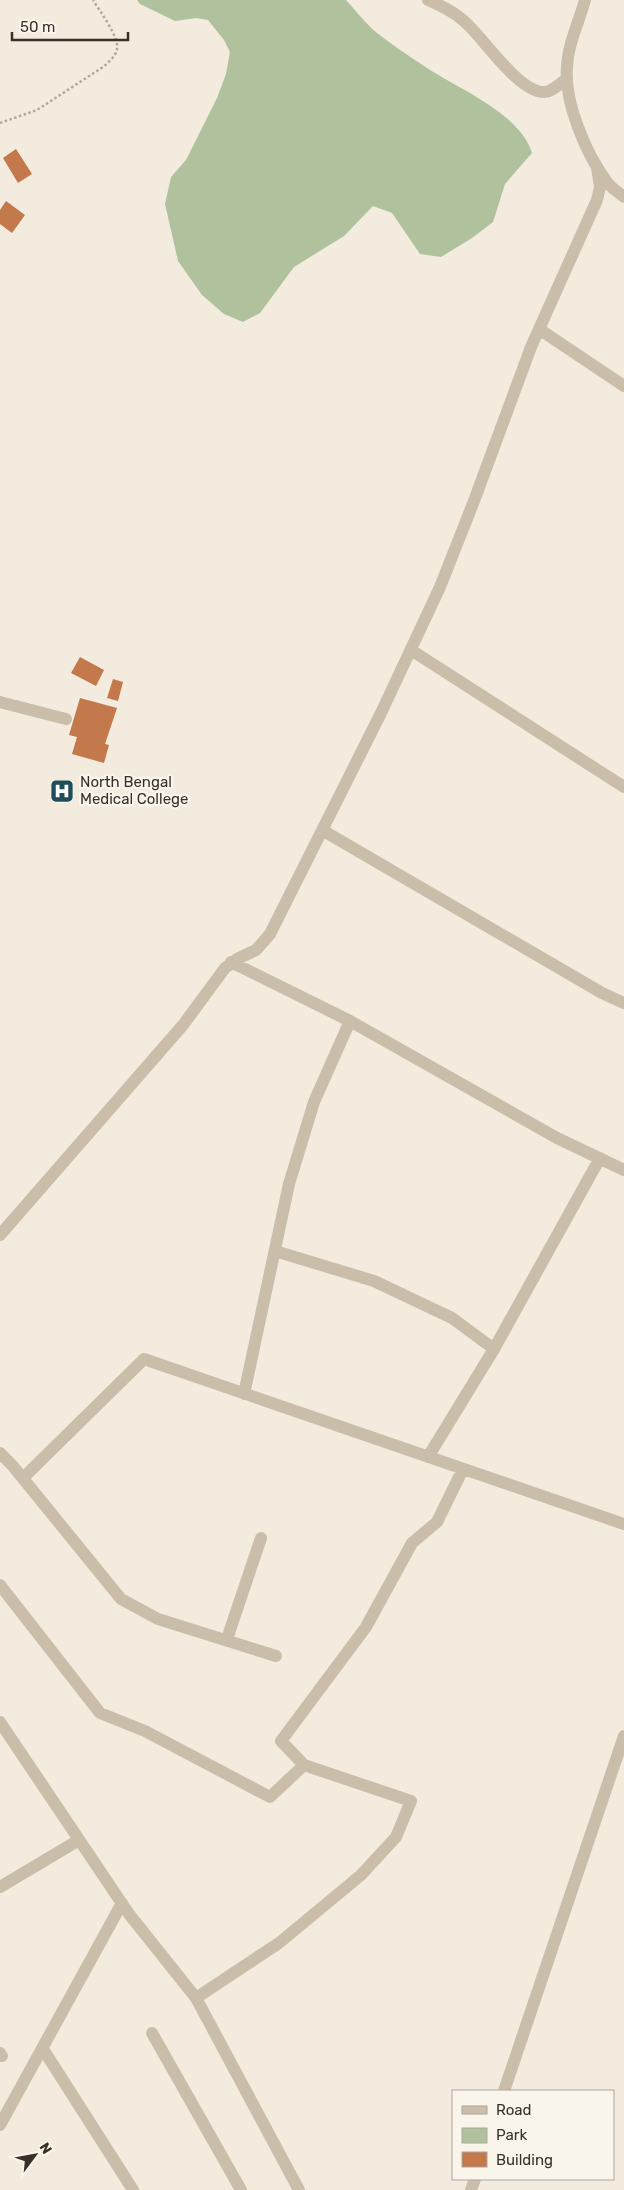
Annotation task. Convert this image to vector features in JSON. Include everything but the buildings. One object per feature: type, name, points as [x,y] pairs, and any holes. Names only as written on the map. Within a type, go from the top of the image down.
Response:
[{"type":"street","points":[[428,0],[465,21],[508,69],[531,87],[541,92],[548,92],[567,79]]},
{"type":"street","points":[[585,0],[570,51],[567,79],[582,136],[597,167],[608,184],[624,197]]},
{"type":"street","points":[[0,1235],[161,1051],[208,993],[219,975],[231,962],[256,950],[270,934],[411,650],[440,587],[539,329],[597,200],[600,187],[597,167]]},
{"type":"street","points":[[539,329],[624,386]]},
{"type":"street","points":[[411,650],[624,787]]},
{"type":"street","points":[[0,702],[66,719]]},
{"type":"street","points":[[322,830],[602,993],[624,1003]]},
{"type":"street","points":[[231,962],[350,1021],[557,1138],[624,1170]]},
{"type":"street","points":[[244,1394],[288,1184],[314,1102],[350,1021]]},
{"type":"street","points":[[428,1457],[494,1349],[600,1158]]},
{"type":"street","points":[[274,1251],[374,1281],[452,1318],[494,1349]]},
{"type":"street","points":[[23,1478],[144,1359],[624,1524]]},
{"type":"street","points":[[0,1453],[23,1478],[121,1599],[158,1619],[227,1639],[276,1656]]},
{"type":"street","points":[[196,1998],[279,1943],[361,1874],[396,1837],[411,1801],[304,1765],[281,1741],[366,1627],[412,1543],[437,1522],[463,1469]]},
{"type":"street","points":[[227,1639],[261,1538]]},
{"type":"street","points":[[0,1585],[100,1713],[145,1731],[270,1796],[304,1765]]},
{"type":"street","points":[[0,1722],[122,1903],[196,1998],[299,2190]]},
{"type":"street","points":[[504,2090],[624,1736]]},
{"type":"street","points":[[0,1887],[80,1840]]},
{"type":"street","points":[[0,2125],[122,1903]]},
{"type":"street","points":[[152,2033],[241,2190]]},
{"type":"street","points":[[43,2049],[133,2190]]},
{"type":"path","points":[[0,123],[37,110],[96,72],[112,58],[118,48],[116,38],[93,0]]},
{"type":"green space","points":[[137,0],[346,0],[369,26],[388,41],[434,73],[500,112],[525,138],[532,153],[505,184],[493,222],[472,238],[441,257],[420,254],[392,213],[373,206],[344,236],[294,267],[260,313],[243,322],[224,314],[202,295],[178,261],[165,204],[171,177],[186,160],[217,98],[226,74],[230,52],[224,40],[208,20],[196,18],[175,21],[140,4]]},
{"type":"place","name":"North Bengal Medical College","points":[[62,791]]}]
